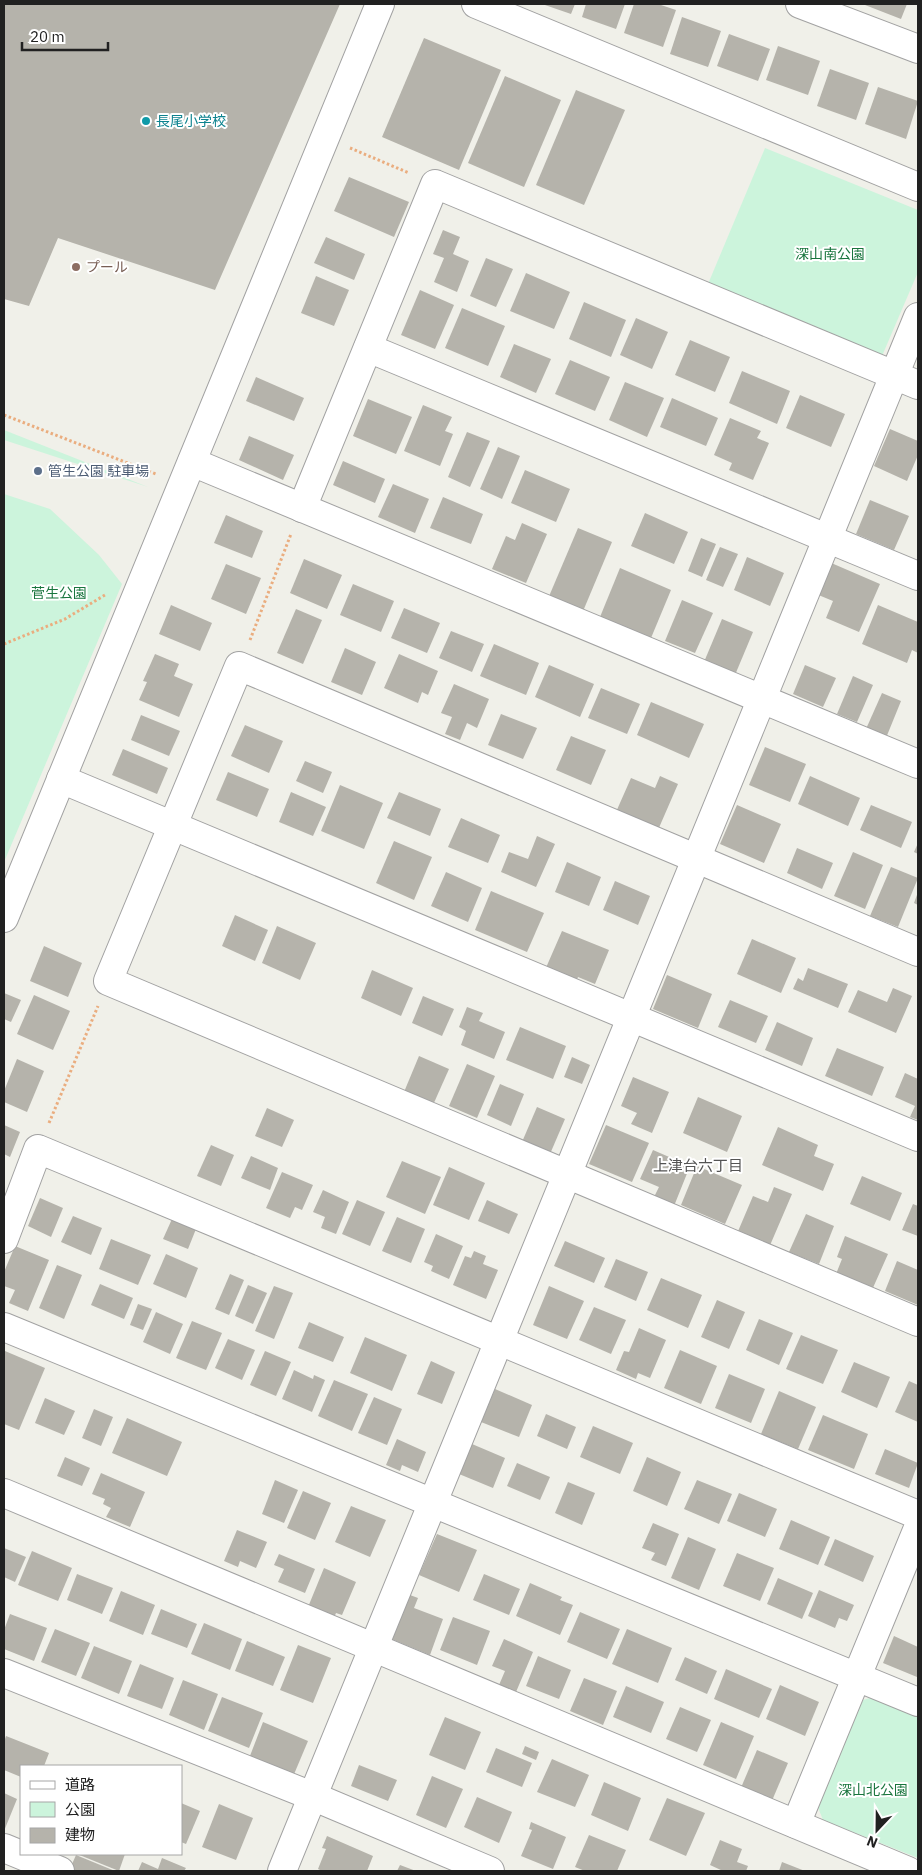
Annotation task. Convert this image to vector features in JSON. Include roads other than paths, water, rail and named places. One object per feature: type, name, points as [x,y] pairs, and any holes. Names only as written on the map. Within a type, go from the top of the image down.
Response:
[{"type":"street","points":[[4,918],[380,4]]},
{"type":"street","points":[[476,4],[918,187]]},
{"type":"street","points":[[800,4],[918,49]]},
{"type":"street","points":[[302,508],[435,184],[906,380]]},
{"type":"street","points":[[282,1871],[828,538],[906,380],[918,317]]},
{"type":"street","points":[[368,348],[918,576]]},
{"type":"street","points":[[187,473],[302,508],[918,764]]},
{"type":"street","points":[[918,952],[239,666],[108,982],[918,1322]]},
{"type":"street","points":[[61,779],[918,1136]]},
{"type":"street","points":[[4,1239],[38,1149],[918,1515]]},
{"type":"street","points":[[4,1327],[918,1702]]},
{"type":"street","points":[[4,1494],[908,1871]]},
{"type":"street","points":[[796,1824],[918,1528]]},
{"type":"street","points":[[4,1673],[312,1796],[490,1871]]},
{"type":"street","points":[[4,1848],[20,1855]]},
{"type":"street","points":[[21,1855],[60,1871]]},
{"type":"place","name":"長尾小学校","points":[[146,121]]},
{"type":"place","name":"プール","points":[[76,267]]},
{"type":"place","name":"管生公園 駐車場","points":[[38,471]]},
{"type":"district","name":"上津台六丁目","points":[[698,1165]]},
{"type":"park label","name":"深山南公園","points":[[830,254]]},
{"type":"park label","name":"菅生公園","points":[[59,593]]},
{"type":"park label","name":"深山北公園","points":[[873,1790]]}]
